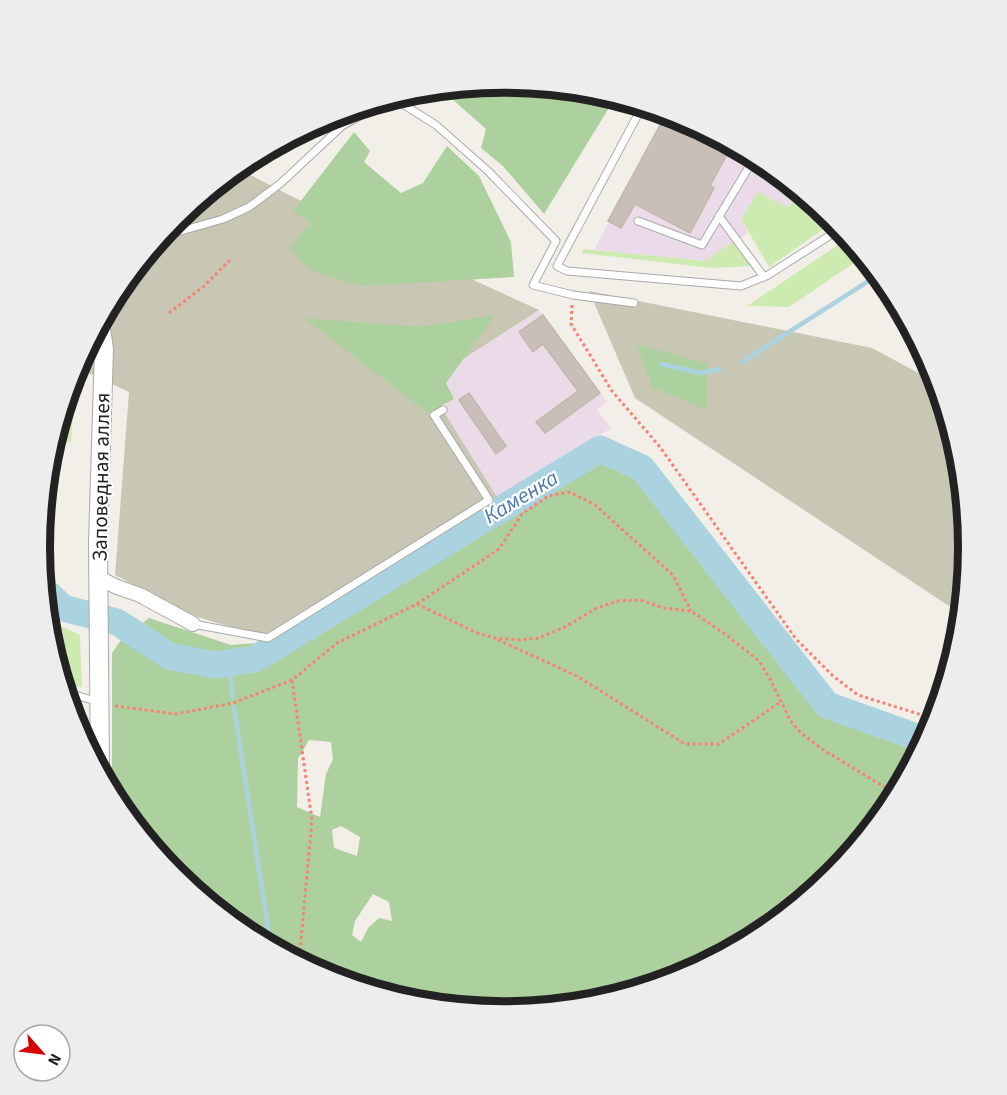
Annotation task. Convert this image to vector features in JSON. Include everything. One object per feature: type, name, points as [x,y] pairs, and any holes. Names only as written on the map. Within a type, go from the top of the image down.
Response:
[{"type":"street","name":"Заповедная аллея","points":[[99,702],[98,597],[104,349],[102,335]]},
{"type":"street","points":[[99,578],[140,595],[193,624]]},
{"type":"street","points":[[99,702],[100,755]]},
{"type":"lane","points":[[403,105],[445,132],[488,171],[556,241],[533,285],[573,295],[634,303]]},
{"type":"lane","points":[[638,114],[557,266],[567,271],[741,286],[764,277],[832,234]]},
{"type":"lane","points":[[176,232],[223,219],[249,207],[281,183],[342,126],[353,120]]},
{"type":"lane","points":[[638,221],[702,245],[749,166]]},
{"type":"lane","points":[[719,216],[764,277]]},
{"type":"lane","points":[[193,624],[268,638],[489,500],[434,415],[443,410]]},
{"type":"lane","points":[[75,695],[99,702]]},
{"type":"path","points":[[169,313],[203,287],[230,260]]},
{"type":"path","points":[[573,295],[571,324],[612,391],[660,447],[796,639],[833,676],[858,695],[925,716]]},
{"type":"path","points":[[99,702],[106,705],[176,714],[233,703],[292,680],[337,643],[417,604],[499,549],[522,514],[548,496],[570,492],[595,506],[673,575],[691,611]]},
{"type":"path","points":[[495,638],[520,640],[539,638],[617,601],[640,600],[664,608],[691,611],[759,661],[790,720],[801,733],[825,751],[888,789]]},
{"type":"path","points":[[417,604],[477,633],[495,638],[577,676],[685,744],[719,744],[782,701]]},
{"type":"path","points":[[292,680],[312,820],[300,953]]},
{"type":"shaded area","points":[[662,122],[731,154],[796,200],[787,207],[741,219],[748,233],[705,261],[594,250]]},
{"type":"shaded area","points":[[247,173],[295,198],[539,310],[426,383],[500,502],[268,638],[194,616],[115,575],[129,392],[85,371],[110,320],[143,271],[182,226]]},
{"type":"shaded area","points":[[589,291],[872,348],[924,376],[942,430],[954,488],[958,548],[954,609],[635,398]]},
{"type":"shaded area","points":[[539,310],[607,402],[597,410],[611,428],[500,502],[426,383]]},
{"type":"green space","points":[[474,94],[533,94],[610,106],[544,214],[503,166],[481,148],[486,129],[452,99],[455,96]]},
{"type":"green space","points":[[354,132],[370,151],[364,162],[401,193],[423,183],[447,146],[479,176],[511,242],[514,277],[361,286],[308,269],[290,247],[310,223],[293,211]]},
{"type":"green space","points":[[758,192],[787,207],[796,200],[826,227],[769,267],[741,219]]},
{"type":"green space","points":[[733,242],[752,266],[711,268],[582,253],[583,249],[705,261]]},
{"type":"green space","points":[[840,243],[856,262],[789,307],[747,306]]},
{"type":"green space","points":[[495,315],[446,383],[454,399],[428,413],[304,318],[420,327]]},
{"type":"green space","points":[[637,345],[707,363],[707,410],[652,387]]},
{"type":"green space","points":[[74,403],[71,442],[62,442]]},
{"type":"green space","points":[[595,449],[634,475],[821,712],[912,746],[881,800],[864,824],[825,869],[780,908],[730,941],[677,967],[592,993],[563,998],[504,1002],[444,998],[386,986],[330,967],[276,941],[251,925],[227,908],[182,869],[143,824],[112,777],[112,653],[121,640],[149,618],[231,645],[269,642]],"holes":[[[309,740],[331,742],[333,759],[326,774],[320,817],[297,807],[298,759]],[[341,826],[360,837],[357,856],[334,848],[332,830]],[[373,894],[389,902],[392,921],[379,918],[368,928],[361,942],[352,935],[355,921]]]},
{"type":"green space","points":[[55,620],[60,626],[80,635],[82,687],[72,685]]},
{"type":"building","points":[[661,122],[728,152],[710,186],[714,188],[690,233],[635,204],[621,228],[608,221]]},
{"type":"building","points":[[543,315],[600,393],[545,433],[536,422],[578,391],[543,344],[533,352],[519,332]]},
{"type":"building","points":[[469,393],[506,446],[496,454],[459,400]]},
{"type":"waterway","points":[[742,362],[870,280]]},
{"type":"waterway","points":[[661,364],[701,373],[720,369]]},
{"type":"waterway","name":"Каменка","points":[[52,598],[63,608],[117,622],[169,656],[215,665],[255,659],[600,449],[642,468],[827,705],[916,737]]},
{"type":"waterway","points":[[229,663],[233,698]]},
{"type":"waterway","points":[[234,707],[269,937]]}]
